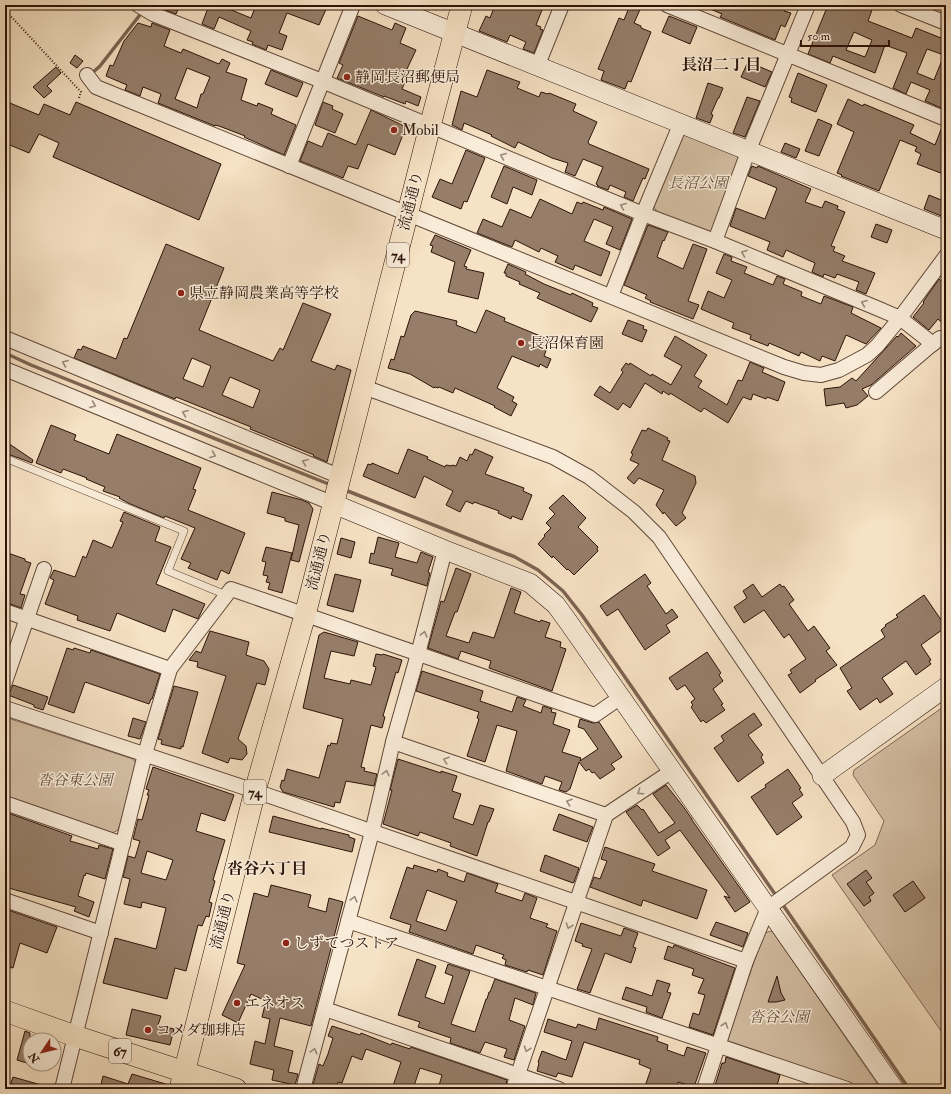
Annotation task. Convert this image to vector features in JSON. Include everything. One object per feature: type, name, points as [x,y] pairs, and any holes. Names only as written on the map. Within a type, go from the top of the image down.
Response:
[{"type":"main road","name":"74","points":[[455,33],[462,5]]},
{"type":"main road","name":"流通通り","points":[[182,1081],[255,791],[305,616],[455,33]]},
{"type":"main road","name":"67","points":[[5,1011],[75,1036],[182,1081],[236,1089]]},
{"type":"street","points":[[289,166],[353,5]]},
{"type":"street","points":[[385,5],[680,125],[946,230]]},
{"type":"street","points":[[537,67],[562,5]]},
{"type":"street","points":[[666,5],[946,119]]},
{"type":"street","points":[[715,241],[748,152],[808,5]]},
{"type":"street","points":[[902,5],[946,23]]},
{"type":"street","points":[[141,6],[153,14],[322,81],[643,214],[715,241],[900,318],[933,344]]},
{"type":"street","points":[[87,75],[96,87],[784,367],[804,373],[821,374],[839,370],[867,355],[877,346],[900,318],[946,256]]},
{"type":"street","points":[[611,296],[680,125]]},
{"type":"street","points":[[5,338],[341,477]]},
{"type":"street","points":[[876,392],[940,338],[946,338]]},
{"type":"street","points":[[5,369],[334,501],[445,550],[530,583],[556,605],[569,623],[672,771],[771,906],[894,1089]]},
{"type":"street","points":[[364,387],[553,457],[589,477],[634,512],[659,537],[853,822],[858,835],[852,847],[771,906],[746,961],[704,1089]]},
{"type":"street","points":[[303,1089],[372,832],[393,742],[445,550]]},
{"type":"street","points":[[5,682],[44,569]]},
{"type":"street","points":[[62,1089],[145,754],[170,669],[231,590],[595,715],[621,697]]},
{"type":"street","points":[[5,611],[170,669]]},
{"type":"street","points":[[822,776],[946,686]]},
{"type":"street","points":[[5,708],[255,791],[746,961]]},
{"type":"street","points":[[393,742],[606,815]]},
{"type":"street","points":[[514,1089],[606,815],[672,771]]},
{"type":"street","points":[[5,803],[123,844]]},
{"type":"street","points":[[5,900],[101,933]]},
{"type":"street","points":[[348,921],[847,1089]]},
{"type":"street","points":[[325,1010],[559,1089]]},
{"type":"lane","points":[[5,458],[184,532],[168,571],[226,595]]},
{"type":"path","points":[[5,10],[81,92],[80,98]]},
{"type":"green space","name":"長沼公園","points":[[688,134],[738,154],[742,160],[713,231],[707,233],[658,213],[654,207],[683,136]]},
{"type":"green space","points":[[946,705],[946,1038],[832,875],[875,845],[884,821],[853,775],[854,770]]},
{"type":"green space","name":"沓谷東公園","points":[[5,717],[133,759],[138,766],[118,830],[112,833],[5,798]]},
{"type":"green space","name":"沓谷公園","points":[[772,931],[881,1089],[864,1089],[726,1043],[764,933]]},
{"type":"building","points":[[159,5],[180,5],[176,14],[158,7]]},
{"type":"building","points":[[209,5],[219,5],[251,18],[256,5],[328,5],[319,25],[287,13],[279,33],[287,36],[282,50],[268,45],[266,50],[252,44],[253,42],[247,40],[251,31],[219,17],[214,29],[202,24]]},
{"type":"building","points":[[495,5],[544,5],[536,25],[541,27],[540,29],[543,30],[534,53],[523,49],[526,42],[510,35],[507,42],[479,31],[486,16],[490,18]]},
{"type":"building","points":[[630,5],[642,5],[634,23],[651,32],[631,82],[628,81],[625,89],[601,80],[604,71],[598,69],[619,18],[624,20]]},
{"type":"building","points":[[701,5],[762,5],[769,8],[770,5],[779,5],[785,7],[784,11],[791,13],[785,27],[781,25],[775,40],[720,17],[722,14]]},
{"type":"building","points":[[828,5],[859,5],[872,10],[868,21],[912,38],[916,28],[946,40],[946,110],[925,101],[930,90],[911,82],[906,94],[893,88],[907,53],[885,45],[875,73],[833,56],[830,63],[808,54]],"holes":[[[854,32],[872,40],[865,57],[846,50]],[[927,49],[944,55],[934,80],[917,73]]]},
{"type":"building","points":[[358,16],[392,30],[395,23],[406,28],[400,43],[416,50],[407,69],[410,70],[402,89],[421,97],[418,106],[406,101],[405,104],[384,97],[337,78],[343,65],[339,63]]},
{"type":"building","points":[[669,16],[697,27],[690,44],[662,32]]},
{"type":"building","points":[[138,23],[151,27],[152,23],[170,30],[164,46],[181,53],[183,49],[219,64],[222,59],[230,63],[226,72],[247,79],[241,100],[257,106],[258,103],[273,109],[271,114],[296,125],[284,155],[244,137],[245,136],[219,126],[215,126],[158,103],[161,94],[143,87],[140,96],[125,90],[127,85],[106,76],[110,65],[113,66],[124,41]],"holes":[[[187,68],[210,77],[203,94],[201,94],[197,108],[175,99]]]},
{"type":"building","points":[[75,55],[83,61],[77,68],[70,63]]},
{"type":"building","points":[[747,64],[753,67],[754,65],[758,66],[772,72],[765,87],[741,77]]},
{"type":"building","points":[[56,67],[61,73],[47,86],[52,91],[44,98],[33,87]]},
{"type":"building","points":[[271,70],[303,83],[297,97],[265,84]]},
{"type":"building","points":[[487,70],[520,82],[517,88],[539,97],[541,92],[549,93],[576,104],[573,111],[597,122],[588,142],[589,144],[649,169],[645,179],[643,178],[633,201],[624,197],[626,192],[610,185],[608,190],[597,186],[598,185],[596,184],[603,167],[583,159],[575,176],[565,172],[568,163],[552,158],[518,142],[515,148],[491,136],[492,135],[464,123],[462,130],[452,125],[461,91],[477,97]]},
{"type":"building","points":[[798,73],[827,85],[816,112],[791,102],[792,98],[789,97]]},
{"type":"building","points":[[708,83],[723,88],[711,114],[713,115],[710,123],[696,118]]},
{"type":"building","points":[[747,97],[760,101],[745,137],[733,133]]},
{"type":"building","points":[[848,99],[863,106],[864,104],[914,125],[910,133],[935,145],[942,127],[946,127],[946,175],[917,164],[921,154],[915,151],[917,147],[900,140],[879,191],[837,173],[854,132],[837,124]]},
{"type":"building","points":[[5,101],[39,115],[44,104],[70,115],[76,102],[221,164],[199,220],[53,157],[59,143],[39,134],[29,153],[5,143]]},
{"type":"building","points":[[323,102],[333,106],[332,109],[343,114],[335,133],[315,125]]},
{"type":"building","points":[[371,110],[406,127],[395,155],[368,144],[358,169],[348,166],[343,178],[300,161],[308,141],[322,147],[328,133],[356,145]]},
{"type":"building","points":[[818,119],[832,125],[819,156],[805,151]]},
{"type":"building","points":[[785,143],[800,149],[796,158],[781,152]]},
{"type":"building","points":[[466,150],[485,158],[467,202],[464,201],[461,209],[432,197],[440,179],[452,184]]},
{"type":"building","points":[[504,166],[537,180],[532,195],[513,187],[507,204],[491,197]]},
{"type":"building","points":[[752,166],[757,168],[758,166],[811,189],[805,202],[822,208],[825,201],[838,206],[837,209],[845,212],[831,246],[835,247],[833,251],[845,256],[842,261],[875,273],[866,294],[856,290],[859,282],[837,274],[835,278],[824,274],[823,277],[812,272],[815,263],[786,250],[783,257],[767,250],[770,242],[730,226],[736,208],[765,219],[777,188],[748,176]]},
{"type":"building","points":[[929,195],[946,202],[946,218],[924,209]]},
{"type":"building","points":[[540,199],[572,214],[577,202],[582,204],[583,202],[603,210],[604,207],[632,219],[620,250],[606,244],[613,227],[594,219],[584,241],[610,252],[601,276],[575,265],[573,270],[555,262],[558,256],[541,248],[539,252],[515,240],[512,247],[477,233],[483,219],[502,227],[510,209],[531,218]]},
{"type":"building","points":[[876,224],[892,230],[887,243],[871,237]]},
{"type":"building","points":[[648,225],[668,232],[664,241],[663,240],[657,257],[683,269],[693,244],[707,249],[688,301],[699,305],[693,319],[650,302],[651,301],[645,298],[647,295],[624,285]]},
{"type":"building","points":[[435,235],[471,250],[464,266],[467,267],[466,269],[484,273],[478,299],[448,292],[455,262],[431,252],[433,246],[430,245]]},
{"type":"building","points":[[166,244],[224,268],[199,330],[273,361],[280,348],[283,350],[303,303],[331,314],[311,361],[335,370],[337,365],[351,370],[327,462],[313,456],[314,455],[250,429],[251,427],[176,397],[175,399],[74,358],[78,349],[81,350],[83,346],[116,359],[124,338],[127,339]],"holes":[[[192,358],[211,366],[203,387],[183,379]],[[230,377],[260,390],[253,408],[222,395]]]},
{"type":"building","points":[[724,254],[732,257],[731,261],[747,267],[744,273],[773,285],[777,276],[785,279],[783,284],[802,292],[801,296],[821,304],[824,296],[853,307],[851,313],[881,328],[866,344],[846,335],[835,361],[822,356],[820,361],[801,352],[799,356],[769,343],[768,346],[750,339],[751,335],[732,328],[734,323],[701,309],[708,291],[724,298],[732,280],[716,273]]},
{"type":"building","points":[[508,264],[526,272],[525,274],[544,284],[571,295],[572,293],[593,303],[592,306],[598,308],[591,322],[537,298],[540,293],[519,284],[520,282],[506,276],[506,273],[504,273]]},
{"type":"building","points":[[939,279],[946,285],[946,326],[938,319],[929,330],[913,317]]},
{"type":"building","points":[[486,310],[505,318],[504,321],[550,340],[544,356],[551,359],[547,368],[540,364],[539,367],[512,356],[497,388],[514,397],[512,401],[517,404],[511,416],[494,407],[495,406],[455,388],[453,393],[439,387],[434,388],[410,374],[388,368],[391,359],[394,360],[401,336],[404,337],[411,315],[415,311],[457,321],[456,325],[476,333]]},
{"type":"building","points":[[628,320],[644,326],[643,329],[647,330],[642,342],[622,334]]},
{"type":"building","points":[[901,333],[916,346],[871,385],[862,389],[868,396],[857,405],[846,408],[844,403],[826,406],[824,389],[840,387],[852,378],[856,381]]},
{"type":"building","points":[[675,336],[707,355],[694,376],[702,381],[698,387],[727,405],[738,380],[742,381],[750,362],[764,368],[762,372],[785,382],[778,401],[767,397],[766,399],[753,394],[751,400],[743,397],[728,423],[704,408],[701,412],[670,393],[669,395],[663,391],[662,394],[645,383],[630,408],[623,403],[618,410],[594,395],[600,386],[610,393],[623,372],[621,370],[626,363],[629,365],[630,363],[651,376],[652,374],[671,385],[682,366],[664,356]]},
{"type":"building","points":[[51,425],[76,435],[74,440],[109,454],[117,434],[201,468],[193,489],[196,490],[188,510],[245,533],[229,574],[221,570],[217,580],[188,568],[191,563],[181,559],[195,528],[165,516],[164,518],[128,503],[119,498],[120,497],[103,491],[105,487],[86,479],[87,478],[63,469],[61,473],[36,463]]},
{"type":"building","points":[[648,428],[668,438],[667,440],[670,441],[662,460],[695,476],[696,483],[682,513],[686,518],[676,526],[656,505],[664,490],[639,478],[634,484],[627,478],[639,464],[630,460],[633,454],[631,453],[642,430],[646,431]]},
{"type":"building","points":[[5,441],[33,460],[32,463],[5,453]]},
{"type":"building","points":[[408,449],[428,457],[427,459],[445,467],[446,465],[456,466],[460,457],[467,461],[470,454],[472,455],[475,449],[493,457],[485,474],[524,488],[523,491],[532,495],[522,520],[512,516],[511,519],[498,513],[499,511],[474,502],[473,504],[466,501],[460,512],[446,505],[453,491],[424,476],[415,498],[363,476],[368,464],[371,465],[372,463],[398,474]]},
{"type":"building","points":[[272,492],[302,500],[309,503],[313,509],[299,562],[291,560],[299,525],[285,521],[285,518],[267,513]]},
{"type":"building","points":[[563,495],[586,518],[578,527],[598,547],[598,551],[574,575],[553,556],[552,558],[538,544],[551,528],[546,523],[555,514],[549,508]]},
{"type":"building","points":[[124,512],[160,527],[155,541],[171,547],[156,584],[205,604],[198,619],[173,609],[165,632],[117,613],[110,631],[77,620],[78,616],[45,604],[54,580],[50,578],[54,570],[75,577],[83,556],[86,558],[93,540],[112,548],[123,522],[120,521]]},
{"type":"building","points":[[378,537],[399,543],[395,557],[417,563],[421,552],[433,557],[428,572],[430,573],[427,586],[391,575],[393,569],[369,563],[371,553],[374,554]]},
{"type":"building","points":[[341,538],[355,542],[351,558],[337,554]]},
{"type":"building","points":[[266,547],[292,553],[282,593],[268,589],[270,583],[266,582],[268,576],[263,575],[266,562],[262,561]]},
{"type":"building","points":[[5,552],[25,559],[25,561],[31,563],[20,594],[25,595],[21,608],[5,602]]},
{"type":"building","points":[[456,568],[471,574],[457,612],[455,612],[446,636],[469,643],[473,632],[494,638],[511,588],[521,592],[514,613],[540,622],[541,620],[550,623],[545,637],[561,642],[560,647],[566,649],[552,691],[489,668],[491,661],[461,651],[458,659],[428,648],[441,601],[444,602]]},
{"type":"building","points":[[335,574],[361,580],[353,612],[327,605]]},
{"type":"building","points":[[645,574],[651,583],[647,586],[666,614],[672,609],[678,617],[666,625],[670,632],[645,650],[618,609],[607,616],[600,606]]},
{"type":"building","points":[[753,584],[762,597],[780,584],[782,587],[784,586],[794,600],[789,604],[808,631],[814,626],[830,648],[826,651],[837,665],[815,680],[816,681],[800,693],[788,675],[792,673],[790,670],[806,659],[789,634],[784,638],[764,610],[744,623],[734,607],[747,598],[743,591]]},
{"type":"building","points":[[924,595],[946,627],[921,645],[931,660],[929,661],[931,664],[916,675],[906,661],[882,678],[893,694],[880,703],[877,698],[860,710],[847,691],[852,688],[840,668],[885,637],[881,630],[886,626],[885,625],[898,617],[896,615]]},
{"type":"building","points":[[210,631],[249,642],[246,655],[264,661],[269,669],[265,685],[257,683],[238,739],[246,746],[247,754],[242,760],[230,758],[228,763],[202,753],[226,676],[197,667],[198,662],[189,660],[196,651],[201,653]]},
{"type":"building","points":[[324,632],[358,642],[354,656],[331,651],[324,678],[350,684],[351,680],[371,685],[376,667],[373,666],[376,654],[383,654],[402,660],[398,673],[396,672],[383,716],[385,717],[382,728],[371,725],[361,767],[365,768],[364,771],[377,774],[374,786],[346,781],[340,803],[335,802],[334,807],[283,792],[280,787],[282,780],[284,781],[287,769],[319,778],[328,745],[330,746],[331,743],[337,744],[343,719],[303,708],[319,635]]},
{"type":"building","points":[[67,648],[73,650],[74,648],[90,653],[91,650],[160,674],[149,704],[85,682],[74,713],[48,704]]},
{"type":"building","points":[[707,652],[721,673],[719,675],[723,681],[713,689],[723,704],[721,705],[725,710],[706,723],[703,720],[701,722],[691,707],[693,705],[691,702],[695,699],[685,685],[677,690],[669,678]]},
{"type":"building","points":[[422,671],[483,691],[480,701],[512,712],[517,697],[526,700],[523,706],[541,713],[543,706],[552,709],[551,712],[556,713],[553,724],[570,730],[562,752],[581,758],[580,761],[598,749],[584,729],[578,727],[580,719],[593,723],[599,722],[622,757],[611,764],[615,769],[600,779],[589,769],[586,771],[579,762],[570,789],[566,792],[559,790],[562,782],[545,776],[542,784],[506,771],[517,731],[497,725],[485,762],[467,756],[479,719],[477,718],[479,712],[416,691]]},
{"type":"building","points":[[13,685],[48,697],[43,710],[8,695]]},
{"type":"building","points":[[174,686],[198,692],[183,747],[181,746],[181,749],[161,744],[162,740],[158,739]]},
{"type":"building","points":[[754,713],[762,725],[748,735],[763,755],[761,757],[764,763],[738,782],[714,748],[724,741],[721,736]]},
{"type":"building","points":[[133,718],[146,722],[140,739],[128,736]]},
{"type":"building","points":[[398,759],[441,773],[441,771],[457,776],[452,791],[461,794],[453,818],[473,825],[480,805],[494,809],[488,822],[477,856],[450,846],[451,843],[420,832],[418,836],[383,824]]},
{"type":"building","points":[[153,767],[234,795],[225,821],[201,813],[196,831],[225,840],[213,880],[215,881],[209,902],[212,903],[209,917],[206,916],[202,926],[198,925],[186,971],[175,968],[167,999],[103,983],[115,938],[156,949],[166,908],[142,902],[141,908],[124,904],[130,879],[123,877],[128,856],[135,858],[140,841],[133,839],[138,819],[142,820],[149,795],[147,795],[149,790],[146,789]],"holes":[[[147,851],[173,860],[166,880],[141,873]]]},
{"type":"building","points":[[788,769],[801,788],[799,789],[803,795],[792,803],[802,817],[777,835],[751,797]]},
{"type":"building","points":[[666,785],[682,805],[750,902],[735,912],[724,896],[730,898],[680,830],[665,840],[670,848],[658,856],[626,812],[637,805],[642,810],[643,809],[659,833],[675,823],[653,794]]},
{"type":"building","points":[[5,812],[72,836],[70,841],[98,849],[99,845],[113,849],[105,879],[86,873],[85,876],[84,875],[78,896],[94,902],[89,917],[74,911],[76,907],[5,887]]},
{"type":"building","points":[[559,814],[593,827],[587,842],[553,830]]},
{"type":"building","points":[[273,816],[349,835],[349,837],[355,839],[352,852],[269,832]]},
{"type":"building","points":[[605,847],[655,864],[652,871],[707,890],[697,919],[643,900],[641,906],[590,887],[594,877],[600,879],[607,861],[601,859]]},
{"type":"building","points":[[545,855],[579,868],[574,882],[573,883],[540,871]]},
{"type":"building","points":[[414,865],[437,872],[438,869],[448,873],[447,876],[464,882],[467,873],[498,884],[495,892],[522,901],[525,893],[537,898],[530,918],[548,924],[546,927],[557,931],[543,975],[505,965],[506,960],[502,958],[504,955],[476,945],[473,954],[409,932],[411,925],[390,918],[407,867],[413,869]],"holes":[[[427,890],[457,901],[446,931],[416,921]]]},
{"type":"building","points":[[866,870],[872,878],[866,882],[874,893],[869,897],[871,901],[864,906],[847,884]]},
{"type":"building","points":[[913,881],[925,898],[905,912],[893,895]]},
{"type":"building","points":[[271,885],[311,895],[308,907],[326,912],[329,898],[343,902],[311,1026],[280,1018],[274,1046],[293,1051],[288,1072],[298,1074],[295,1085],[272,1080],[274,1070],[250,1064],[255,1041],[265,1044],[270,1019],[262,1017],[266,1001],[251,994],[238,1023],[222,1015],[245,965],[237,963],[254,893],[268,897]]},
{"type":"building","points":[[5,909],[57,927],[47,953],[20,943],[13,968],[5,966]]},
{"type":"building","points":[[716,922],[748,933],[743,947],[710,935]]},
{"type":"building","points":[[581,923],[621,936],[624,928],[638,933],[633,947],[636,948],[631,963],[605,953],[590,993],[577,989],[592,949],[582,946],[583,944],[575,941]]},
{"type":"building","points":[[674,945],[735,968],[713,1035],[689,1027],[693,1013],[699,1015],[705,995],[698,993],[704,979],[692,975],[694,969],[664,959],[668,946],[673,948]]},
{"type":"building","points":[[417,959],[436,966],[425,997],[444,1004],[453,976],[445,973],[448,964],[470,971],[451,1024],[475,1032],[486,999],[495,979],[536,993],[533,1005],[515,998],[509,1020],[525,1026],[514,1060],[504,1057],[507,1049],[485,1042],[480,1053],[450,1043],[451,1038],[418,1027],[420,1022],[398,1015]]},
{"type":"building","points":[[777,976],[781,993],[785,1000],[768,1002]]},
{"type":"building","points":[[657,980],[670,984],[667,992],[671,993],[662,1018],[646,1012],[647,1007],[622,999],[626,987],[652,996]]},
{"type":"building","points":[[132,1009],[161,1016],[158,1025],[174,1029],[170,1045],[126,1035]]},
{"type":"building","points":[[599,1018],[658,1037],[657,1041],[668,1045],[667,1050],[684,1056],[687,1047],[706,1053],[694,1087],[678,1082],[676,1089],[644,1089],[651,1069],[639,1064],[640,1060],[584,1042],[572,1077],[558,1073],[556,1077],[537,1071],[538,1062],[542,1051],[566,1060],[572,1041],[544,1032],[548,1019],[576,1028],[578,1024],[596,1030]]},
{"type":"building","points":[[332,1026],[360,1035],[361,1033],[391,1045],[392,1043],[410,1049],[411,1047],[507,1080],[505,1089],[438,1089],[442,1075],[420,1068],[413,1089],[392,1089],[401,1062],[366,1049],[362,1060],[352,1056],[342,1083],[338,1082],[335,1089],[312,1088],[319,1064],[323,1066],[328,1054],[333,1038],[328,1036]]},
{"type":"building","points":[[22,1042],[22,1062],[17,1060]]},
{"type":"building","points":[[726,1057],[780,1075],[776,1089],[714,1089],[722,1063],[725,1063]]},
{"type":"building","points":[[132,1074],[169,1085],[168,1089],[100,1089],[103,1076],[128,1084]]},
{"type":"building","points":[[13,1077],[45,1086],[44,1089],[9,1089]]},
{"type":"waterway","points":[[91,74],[100,66],[143,11]]},
{"type":"waterway","points":[[5,353],[31,365],[331,485]]},
{"type":"waterway","points":[[345,490],[515,557],[538,570],[563,591],[582,615],[777,897]]},
{"type":"waterway","points":[[781,902],[909,1089]]},
{"type":"place","name":"静岡長沼郵便局","points":[[347,77]]},
{"type":"place","name":"Mobil","points":[[394,130]]},
{"type":"place","name":"県立静岡農業高等学校","points":[[181,293]]},
{"type":"place","name":"長沼保育園","points":[[521,343]]},
{"type":"place","name":"しずてつストア","points":[[286,943]]},
{"type":"place","name":"エネオス","points":[[237,1003]]},
{"type":"place","name":"コメダ珈琲店","points":[[148,1030]]},
{"type":"district","name":"長沼二丁目","points":[[721,65]]},
{"type":"district","name":"沓谷六丁目","points":[[267,869]]}]
